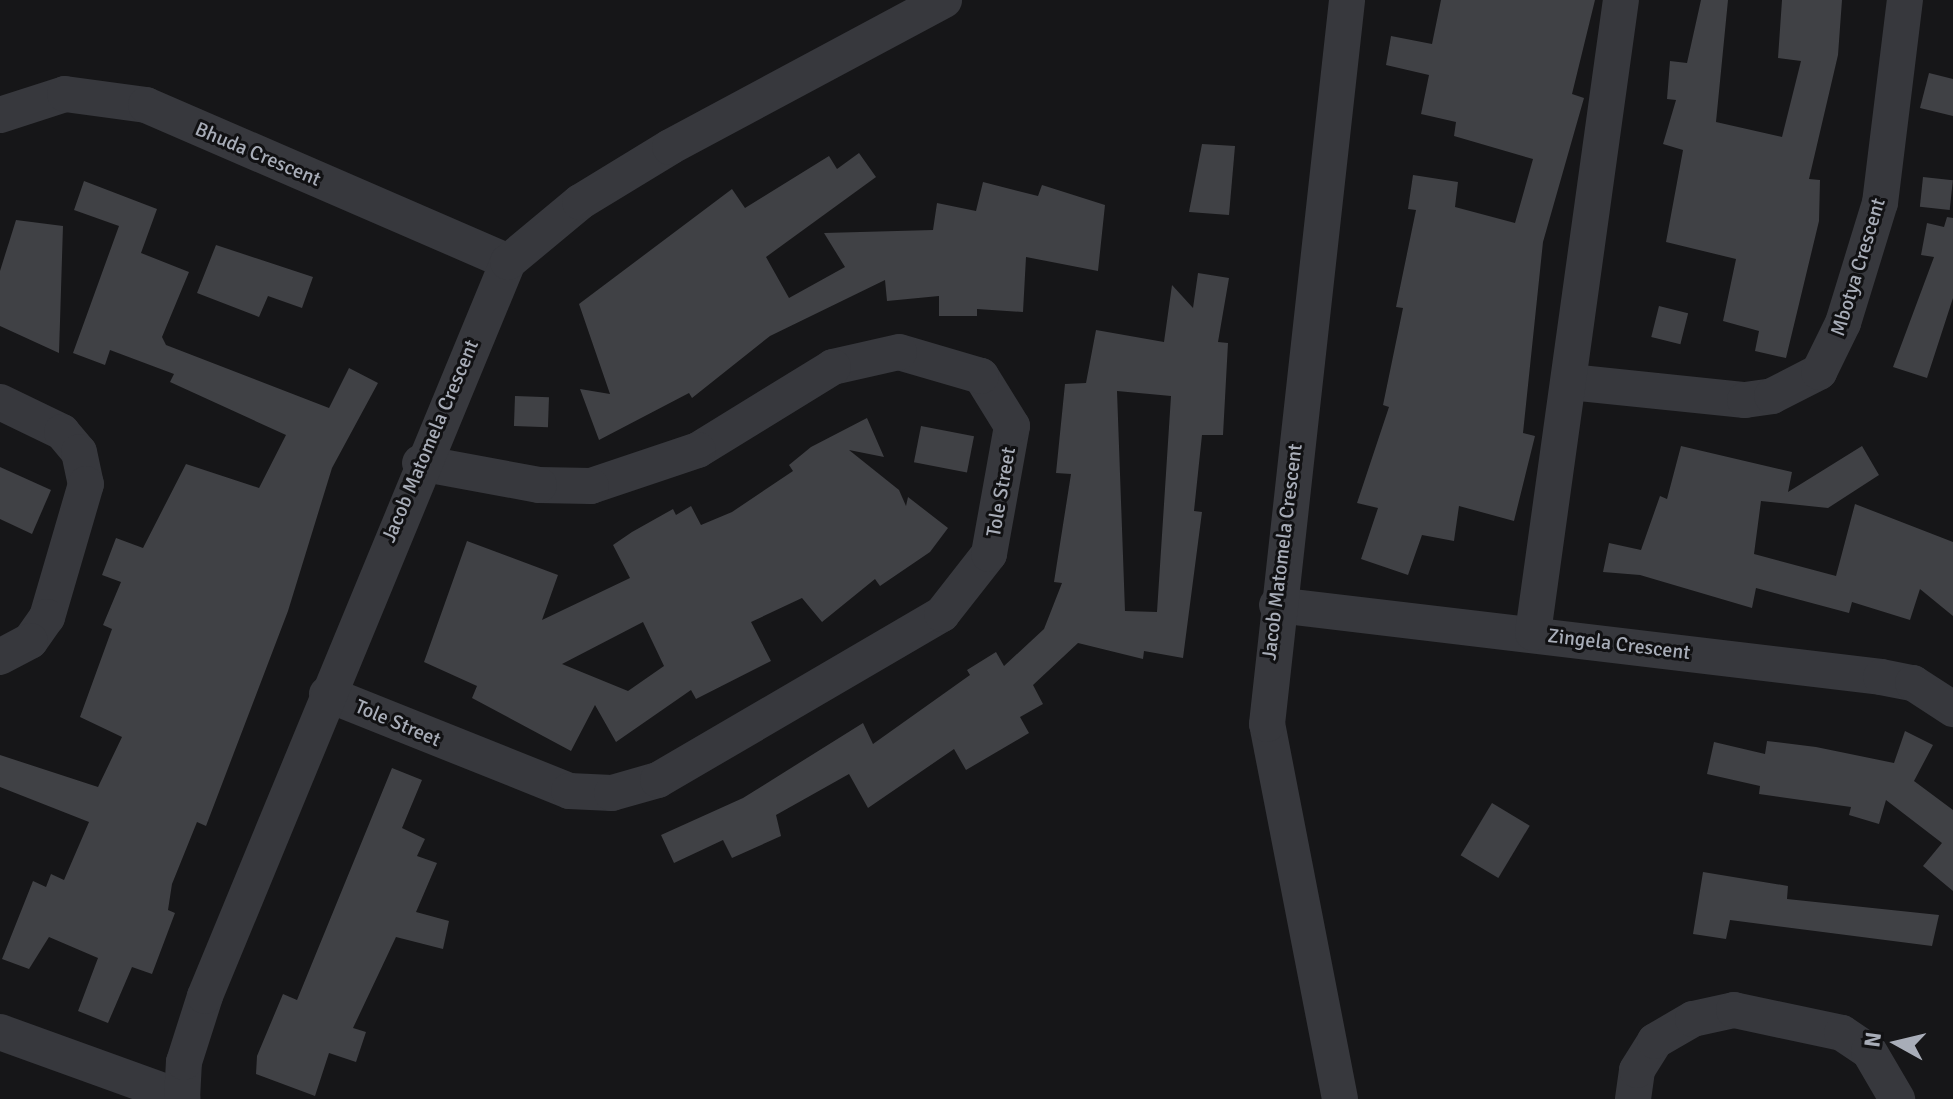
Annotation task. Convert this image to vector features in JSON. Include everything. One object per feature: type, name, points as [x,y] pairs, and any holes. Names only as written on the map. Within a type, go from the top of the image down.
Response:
[{"type":"street","name":"Jacob Matomela Crescent","points":[[182,1098],[184,1062],[205,996],[420,463],[508,262],[580,202],[670,147],[944,0]]},
{"type":"street","name":"Jacob Matomela Crescent","points":[[1340,1099],[1267,724],[1277,605],[1347,0]]},
{"type":"street","points":[[1533,633],[1621,0]]},
{"type":"street","name":"Mbotya Crescent","points":[[1570,382],[1745,400],[1772,396],[1819,372],[1843,323],[1880,203],[1905,0]]},
{"type":"street","name":"Bhuda Crescent","points":[[0,115],[65,94],[146,105],[508,262]]},
{"type":"street","name":"Tole Street","points":[[327,694],[569,791],[612,793],[658,780],[942,614],[989,554],[1012,426],[981,376],[899,352],[833,367],[698,450],[591,486],[539,485],[420,463]]},
{"type":"street","points":[[0,402],[62,432],[79,452],[86,484],[47,617],[30,641],[0,657]]},
{"type":"street","name":"Zingela Crescent","points":[[1277,605],[1533,633],[1881,677],[1948,695]]},
{"type":"street","points":[[1633,1099],[1637,1070],[1655,1041],[1693,1019],[1734,1010],[1842,1033],[1869,1051],[1897,1099]]},
{"type":"street","points":[[0,1032],[182,1098]]},
{"type":"building","points":[[1441,0],[1595,0],[1572,94],[1584,98],[1543,242],[1523,433],[1535,436],[1514,521],[1459,506],[1454,541],[1422,535],[1408,575],[1361,559],[1378,508],[1357,503],[1389,407],[1383,405],[1403,308],[1396,307],[1416,210],[1408,209],[1413,175],[1458,182],[1455,207],[1515,223],[1533,159],[1454,136],[1456,122],[1421,114],[1429,75],[1386,65],[1391,36],[1432,44]]},
{"type":"building","points":[[1701,0],[1728,0],[1716,122],[1782,137],[1801,61],[1778,58],[1782,0],[1842,0],[1838,55],[1809,179],[1820,180],[1819,221],[1786,358],[1755,351],[1759,331],[1723,321],[1736,259],[1666,242],[1683,150],[1663,144],[1676,100],[1667,99],[1670,61],[1687,63]]},
{"type":"building","points":[[1929,73],[1953,79],[1953,116],[1920,108]]},
{"type":"building","points":[[1202,144],[1235,146],[1229,215],[1189,212]]},
{"type":"building","points":[[859,153],[876,177],[766,257],[789,298],[845,267],[824,233],[933,230],[937,203],[976,211],[983,182],[1038,196],[1042,185],[1105,205],[1098,271],[1026,257],[1023,312],[977,309],[977,316],[939,316],[939,296],[887,301],[885,280],[770,336],[692,398],[689,393],[599,440],[580,389],[610,394],[579,304],[732,189],[745,208],[829,156],[837,169]]},
{"type":"building","points":[[1923,177],[1953,180],[1950,210],[1920,207]]},
{"type":"building","points":[[84,181],[157,209],[141,253],[189,272],[162,337],[166,345],[329,408],[349,368],[378,383],[332,468],[288,611],[206,826],[197,822],[172,884],[168,910],[175,913],[152,974],[132,967],[108,1023],[78,1011],[98,958],[49,937],[29,969],[2,959],[33,881],[46,887],[51,874],[64,880],[89,822],[0,787],[0,755],[98,787],[122,737],[80,717],[112,629],[103,625],[121,582],[102,575],[116,538],[143,548],[186,464],[259,488],[286,435],[170,382],[174,374],[110,350],[105,365],[73,353],[119,226],[74,210]]},
{"type":"building","points":[[1947,217],[1953,218],[1953,298],[1927,378],[1893,367],[1934,257],[1921,255],[1927,223],[1944,227]]},
{"type":"building","points":[[16,220],[63,226],[59,353],[0,326],[0,271]]},
{"type":"building","points":[[216,245],[313,277],[302,308],[268,296],[259,317],[197,293]]},
{"type":"building","points":[[1198,273],[1229,278],[1218,342],[1228,343],[1223,435],[1202,435],[1194,511],[1202,512],[1183,658],[1144,651],[1143,659],[1078,643],[1033,685],[1043,704],[1020,717],[1029,733],[966,770],[954,749],[868,808],[849,774],[776,815],[781,836],[732,858],[723,840],[674,863],[661,835],[743,798],[863,723],[873,744],[970,675],[967,670],[996,652],[1004,666],[1044,629],[1062,583],[1054,582],[1071,474],[1056,473],[1065,384],[1086,383],[1096,330],[1164,342],[1172,285],[1193,308]],"holes":[[[1117,391],[1171,396],[1157,612],[1125,611]]]},
{"type":"building","points":[[1659,306],[1688,313],[1680,344],[1651,337]]},
{"type":"building","points":[[515,396],[549,397],[548,427],[514,426]]},
{"type":"building","points":[[867,418],[884,457],[849,450],[899,490],[906,506],[908,497],[948,528],[930,552],[880,586],[875,579],[822,622],[802,598],[751,622],[771,661],[696,699],[691,690],[616,742],[595,705],[571,751],[472,698],[477,686],[424,662],[467,541],[558,575],[542,620],[630,578],[613,545],[632,532],[673,509],[676,515],[691,506],[701,525],[732,512],[793,471],[789,465],[811,447]],"holes":[[[643,622],[664,666],[628,691],[562,664]]]},
{"type":"building","points":[[921,426],[974,436],[967,473],[914,462]]},
{"type":"building","points":[[1681,446],[1792,472],[1788,492],[1862,446],[1879,475],[1828,508],[1761,501],[1754,554],[1836,576],[1855,504],[1953,542],[1953,616],[1920,589],[1910,620],[1852,602],[1849,613],[1756,588],[1752,608],[1640,575],[1603,572],[1609,543],[1641,550],[1660,496],[1667,499]]},
{"type":"building","points":[[0,467],[51,490],[32,534],[0,519]]},
{"type":"building","points":[[1905,731],[1933,745],[1914,781],[1953,810],[1953,891],[1923,866],[1942,843],[1886,800],[1879,824],[1849,815],[1851,807],[1759,794],[1760,786],[1707,774],[1714,742],[1765,754],[1767,741],[1816,747],[1894,763]]},
{"type":"building","points":[[392,768],[422,780],[402,828],[425,839],[417,856],[437,863],[416,912],[449,921],[443,949],[396,937],[353,1028],[366,1032],[356,1062],[329,1053],[315,1096],[256,1074],[257,1056],[283,994],[297,1000]]},
{"type":"building","points":[[1492,803],[1530,826],[1498,878],[1461,855]]},
{"type":"building","points":[[1703,872],[1788,886],[1787,899],[1939,915],[1932,946],[1730,920],[1726,939],[1693,934]]}]
